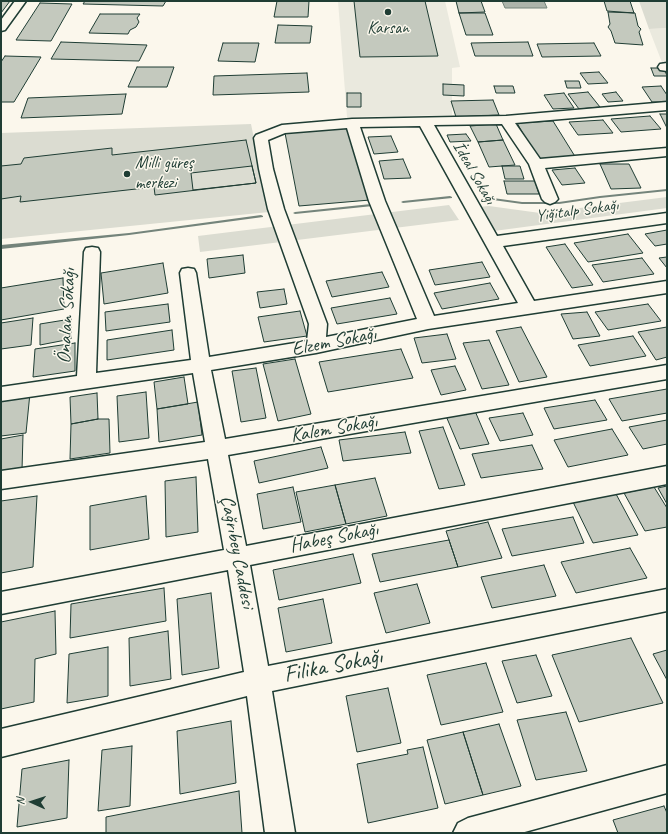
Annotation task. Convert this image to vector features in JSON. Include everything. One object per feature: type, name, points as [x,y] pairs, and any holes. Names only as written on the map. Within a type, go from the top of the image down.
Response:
[{"type":"street","points":[[1,28],[22,1]]},
{"type":"street","points":[[316,346],[318,324],[276,209],[266,169],[262,138],[282,129],[352,123],[506,120],[667,106]]},
{"type":"street","points":[[506,120],[536,164],[550,199]]},
{"type":"street","name":"İdeal Sokağı","points":[[425,122],[529,307]]},
{"type":"street","points":[[352,123],[377,201],[428,323]]},
{"type":"street","points":[[536,164],[667,152]]},
{"type":"street","name":"Yiğitalp Sokağı","points":[[493,242],[667,218]]},
{"type":"street","name":"Önalan Sokağı","points":[[86,382],[92,252]]},
{"type":"street","name":"Çağrıbey Caddesi","points":[[188,273],[201,365],[250,621],[280,833]]},
{"type":"street","name":"Elzem Sokağı","points":[[1,394],[201,365],[316,346],[428,323],[667,287]]},
{"type":"street","name":"Kalem Sokağı","points":[[1,480],[217,449],[667,372]]},
{"type":"street","name":"Habeş Sokağı","points":[[1,603],[667,475]]},
{"type":"street","name":"Filika Sokağı","points":[[1,743],[258,681],[667,600]]},
{"type":"street","points":[[468,833],[667,779]]},
{"type":"shaded area","points":[[338,1],[445,1],[460,67],[452,68],[452,115],[347,117]]},
{"type":"shaded area","points":[[502,1],[544,1],[547,8],[505,8]]},
{"type":"shaded area","points":[[639,1],[667,1],[667,28],[649,29]]},
{"type":"shaded area","points":[[667,28],[667,65],[663,65],[649,29]]},
{"type":"shaded area","points":[[251,124],[269,212],[1,239],[1,133]]},
{"type":"shaded area","points":[[667,197],[667,208],[494,231],[478,207],[489,206],[540,213]]},
{"type":"shaded area","points":[[449,205],[459,220],[200,252],[198,236]]},
{"type":"building","points":[[1,1],[10,1],[1,13]]},
{"type":"building","points":[[85,1],[166,1],[163,6],[83,4]]},
{"type":"building","points":[[277,1],[309,1],[308,17],[274,17]]},
{"type":"building","points":[[354,1],[425,1],[438,56],[360,57]]},
{"type":"building","points":[[456,1],[481,1],[485,12],[459,13]]},
{"type":"building","points":[[604,1],[630,1],[634,13],[607,11]]},
{"type":"building","points":[[40,3],[72,4],[51,41],[16,40]]},
{"type":"building","points":[[608,12],[635,13],[638,26],[641,29],[639,32],[643,45],[615,43],[608,27],[610,24]]},
{"type":"building","points":[[459,13],[485,13],[493,35],[466,35]]},
{"type":"building","points":[[100,14],[140,14],[137,18],[139,22],[136,27],[130,30],[128,34],[89,33]]},
{"type":"building","points":[[278,25],[312,26],[310,43],[275,43]]},
{"type":"building","points":[[61,42],[147,45],[139,61],[51,59]]},
{"type":"building","points":[[528,42],[533,56],[475,56],[471,43]]},
{"type":"building","points":[[223,43],[259,43],[255,62],[218,61]]},
{"type":"building","points":[[594,43],[601,56],[542,57],[537,44]]},
{"type":"building","points":[[5,56],[41,57],[14,102],[1,102],[1,62]]},
{"type":"building","points":[[137,67],[174,67],[167,87],[128,87]]},
{"type":"building","points":[[651,68],[664,68],[667,76],[654,76]]},
{"type":"building","points":[[599,72],[608,83],[588,84],[580,73]]},
{"type":"building","points":[[307,73],[309,92],[213,95],[214,76]]},
{"type":"building","points":[[565,81],[579,81],[581,88],[567,88]]},
{"type":"building","points":[[443,84],[464,85],[464,96],[443,95]]},
{"type":"building","points":[[494,86],[513,86],[515,93],[496,93]]},
{"type":"building","points":[[661,86],[667,95],[667,102],[652,102],[642,87]]},
{"type":"building","points":[[588,92],[600,107],[579,109],[568,94]]},
{"type":"building","points":[[616,92],[623,101],[608,102],[602,94]]},
{"type":"building","points":[[347,93],[361,93],[361,107],[347,107]]},
{"type":"building","points":[[564,93],[574,108],[553,109],[544,95]]},
{"type":"building","points":[[126,94],[122,114],[21,118],[28,98]]},
{"type":"building","points":[[493,100],[499,115],[456,117],[451,101]]},
{"type":"building","points":[[660,114],[667,114],[667,128]]},
{"type":"building","points":[[650,116],[661,129],[621,132],[611,119]]},
{"type":"building","points":[[603,120],[613,133],[578,135],[569,122]]},
{"type":"building","points":[[553,121],[576,158],[538,160],[517,123]]},
{"type":"building","points":[[496,124],[503,140],[478,142],[470,126]]},
{"type":"building","points":[[349,128],[370,200],[299,206],[285,133]]},
{"type":"building","points":[[466,134],[471,141],[450,142],[447,135]]},
{"type":"building","points":[[391,136],[398,152],[374,154],[368,137]]},
{"type":"building","name":"Milli güreş merkezi","points":[[246,140],[256,183],[155,195],[154,187],[20,202],[21,196],[1,199],[1,166],[21,164],[24,158],[112,148],[112,155]]},
{"type":"building","points":[[503,140],[515,165],[489,167],[478,142]]},
{"type":"building","points":[[403,159],[411,178],[384,179],[379,161]]},
{"type":"building","points":[[600,164],[629,164],[641,188],[611,189]]},
{"type":"building","points":[[252,166],[256,183],[193,190],[191,173]]},
{"type":"building","points":[[502,166],[520,166],[524,179],[505,179]]},
{"type":"building","points":[[575,168],[585,183],[562,185],[552,170]]},
{"type":"building","points":[[504,181],[535,181],[539,194],[507,194]]},
{"type":"building","points":[[667,230],[667,244],[655,246],[645,234]]},
{"type":"building","points":[[628,234],[643,253],[588,262],[574,243]]},
{"type":"building","points":[[565,244],[593,285],[572,288],[546,247]]},
{"type":"building","points":[[243,255],[245,273],[209,278],[207,259]]},
{"type":"building","points":[[667,257],[667,268],[659,258]]},
{"type":"building","points":[[642,258],[654,274],[603,282],[592,265]]},
{"type":"building","points":[[482,262],[490,277],[435,285],[429,270]]},
{"type":"building","points":[[163,263],[168,293],[104,304],[101,273]]},
{"type":"building","points":[[382,272],[389,287],[332,297],[326,281]]},
{"type":"building","points":[[63,278],[64,309],[1,320],[1,288]]},
{"type":"building","points":[[490,283],[499,299],[442,309],[434,293]]},
{"type":"building","points":[[284,289],[287,304],[260,308],[257,292]]},
{"type":"building","points":[[390,298],[397,314],[337,324],[331,308]]},
{"type":"building","points":[[168,304],[170,322],[106,331],[105,312]]},
{"type":"building","points":[[648,304],[661,321],[608,330],[595,312]]},
{"type":"building","points":[[300,311],[307,336],[264,342],[258,317]]},
{"type":"building","points":[[587,312],[600,336],[573,339],[561,314]]},
{"type":"building","points":[[33,318],[31,345],[1,349],[1,323]]},
{"type":"building","points":[[71,319],[71,339],[40,345],[40,324]]},
{"type":"building","points":[[521,327],[547,377],[519,382],[496,331]]},
{"type":"building","points":[[667,327],[667,357],[656,360],[638,332]]},
{"type":"building","points":[[172,330],[174,350],[107,360],[107,340]]},
{"type":"building","points":[[447,334],[456,359],[422,363],[414,338]]},
{"type":"building","points":[[633,336],[646,356],[590,366],[578,345]]},
{"type":"building","points":[[489,340],[509,385],[482,389],[463,343]]},
{"type":"building","points":[[75,343],[75,371],[33,377],[35,349]]},
{"type":"building","points":[[401,349],[413,378],[328,392],[319,362]]},
{"type":"building","points":[[295,359],[311,414],[278,421],[263,364]]},
{"type":"building","points":[[455,366],[466,390],[441,395],[431,370]]},
{"type":"building","points":[[256,368],[266,418],[241,422],[232,371]]},
{"type":"building","points":[[184,377],[188,404],[157,409],[154,382]]},
{"type":"building","points":[[667,389],[667,413],[622,421],[609,399]]},
{"type":"building","points":[[146,392],[149,438],[119,442],[117,396]]},
{"type":"building","points":[[30,393],[26,433],[1,436],[1,397]]},
{"type":"building","points":[[97,393],[98,419],[71,424],[70,397]]},
{"type":"building","points":[[595,400],[607,420],[554,429],[544,408]]},
{"type":"building","points":[[198,402],[202,435],[159,442],[157,409]]},
{"type":"building","points":[[475,411],[489,444],[460,449],[446,416]]},
{"type":"building","points":[[523,413],[533,435],[500,441],[489,418]]},
{"type":"building","points":[[98,419],[109,419],[110,453],[70,459],[71,424]]},
{"type":"building","points":[[667,420],[667,444],[643,449],[629,427]]},
{"type":"building","points":[[443,427],[465,485],[439,489],[419,431]]},
{"type":"building","points":[[612,429],[628,455],[568,467],[554,440]]},
{"type":"building","points":[[405,432],[411,453],[343,461],[339,440]]},
{"type":"building","points":[[23,435],[22,470],[1,474],[1,439]]},
{"type":"building","points":[[532,445],[543,469],[481,478],[472,454]]},
{"type":"building","points":[[321,447],[328,468],[259,483],[254,461]]},
{"type":"building","points":[[196,477],[198,532],[166,537],[165,481]]},
{"type":"building","points":[[375,478],[387,516],[346,524],[335,485]]},
{"type":"building","points":[[335,485],[346,524],[305,532],[296,492]]},
{"type":"building","points":[[667,486],[667,504],[658,488]]},
{"type":"building","points":[[293,487],[301,522],[263,529],[257,494]]},
{"type":"building","points":[[654,487],[667,508],[667,527],[645,531],[624,493]]},
{"type":"building","points":[[616,494],[638,535],[593,543],[573,502]]},
{"type":"building","points":[[37,496],[33,567],[1,573],[1,501]]},
{"type":"building","points":[[146,496],[149,539],[90,550],[90,506]]},
{"type":"building","points":[[573,517],[584,543],[512,556],[502,529]]},
{"type":"building","points":[[488,522],[502,558],[458,567],[446,531]]},
{"type":"building","points":[[449,540],[458,567],[380,582],[372,554]]},
{"type":"building","points":[[630,548],[647,578],[576,593],[561,562]]},
{"type":"building","points":[[353,554],[361,583],[279,600],[273,570]]},
{"type":"building","points":[[544,565],[556,596],[492,608],[481,577]]},
{"type":"building","points":[[417,584],[430,623],[386,633],[374,593]]},
{"type":"building","points":[[164,588],[166,621],[70,638],[71,604]]},
{"type":"building","points":[[211,593],[219,668],[182,675],[177,599]]},
{"type":"building","points":[[323,599],[332,643],[286,652],[278,608]]},
{"type":"building","points":[[55,611],[56,654],[35,659],[34,702],[1,709],[1,622]]},
{"type":"building","points":[[168,631],[171,679],[130,686],[129,638]]},
{"type":"building","points":[[631,638],[663,703],[579,722],[552,655]]},
{"type":"building","points":[[108,647],[108,696],[67,703],[69,654]]},
{"type":"building","points":[[667,650],[667,680],[653,654]]},
{"type":"building","points":[[536,655],[552,696],[517,703],[502,661]]},
{"type":"building","points":[[486,663],[503,712],[441,725],[427,675]]},
{"type":"building","points":[[388,688],[401,743],[357,752],[346,696]]},
{"type":"building","points":[[566,712],[587,771],[536,780],[517,720]]},
{"type":"building","points":[[231,721],[236,783],[180,794],[177,731]]},
{"type":"building","points":[[499,724],[521,786],[483,795],[463,732]]},
{"type":"building","points":[[463,732],[483,795],[445,804],[427,740]]},
{"type":"building","points":[[132,746],[130,806],[98,811],[102,750]]},
{"type":"building","points":[[423,747],[438,808],[368,823],[357,764],[408,754],[407,750]]},
{"type":"building","points":[[69,760],[67,818],[17,827],[22,769]]},
{"type":"building","points":[[239,791],[242,833],[106,833],[106,817]]},
{"type":"building","points":[[664,806],[667,813],[667,833],[618,833],[613,820]]},
{"type":"waterway","points":[[493,199],[522,203],[559,203],[667,190]]},
{"type":"waterway","points":[[403,202],[450,197]]},
{"type":"waterway","points":[[295,213],[371,205]]},
{"type":"waterway","points":[[1,247],[129,234],[261,216]]},
{"type":"place","name":"Karsan","points":[[388,12]]},
{"type":"place","name":"Milli güreş merkezi","points":[[127,174]]}]
